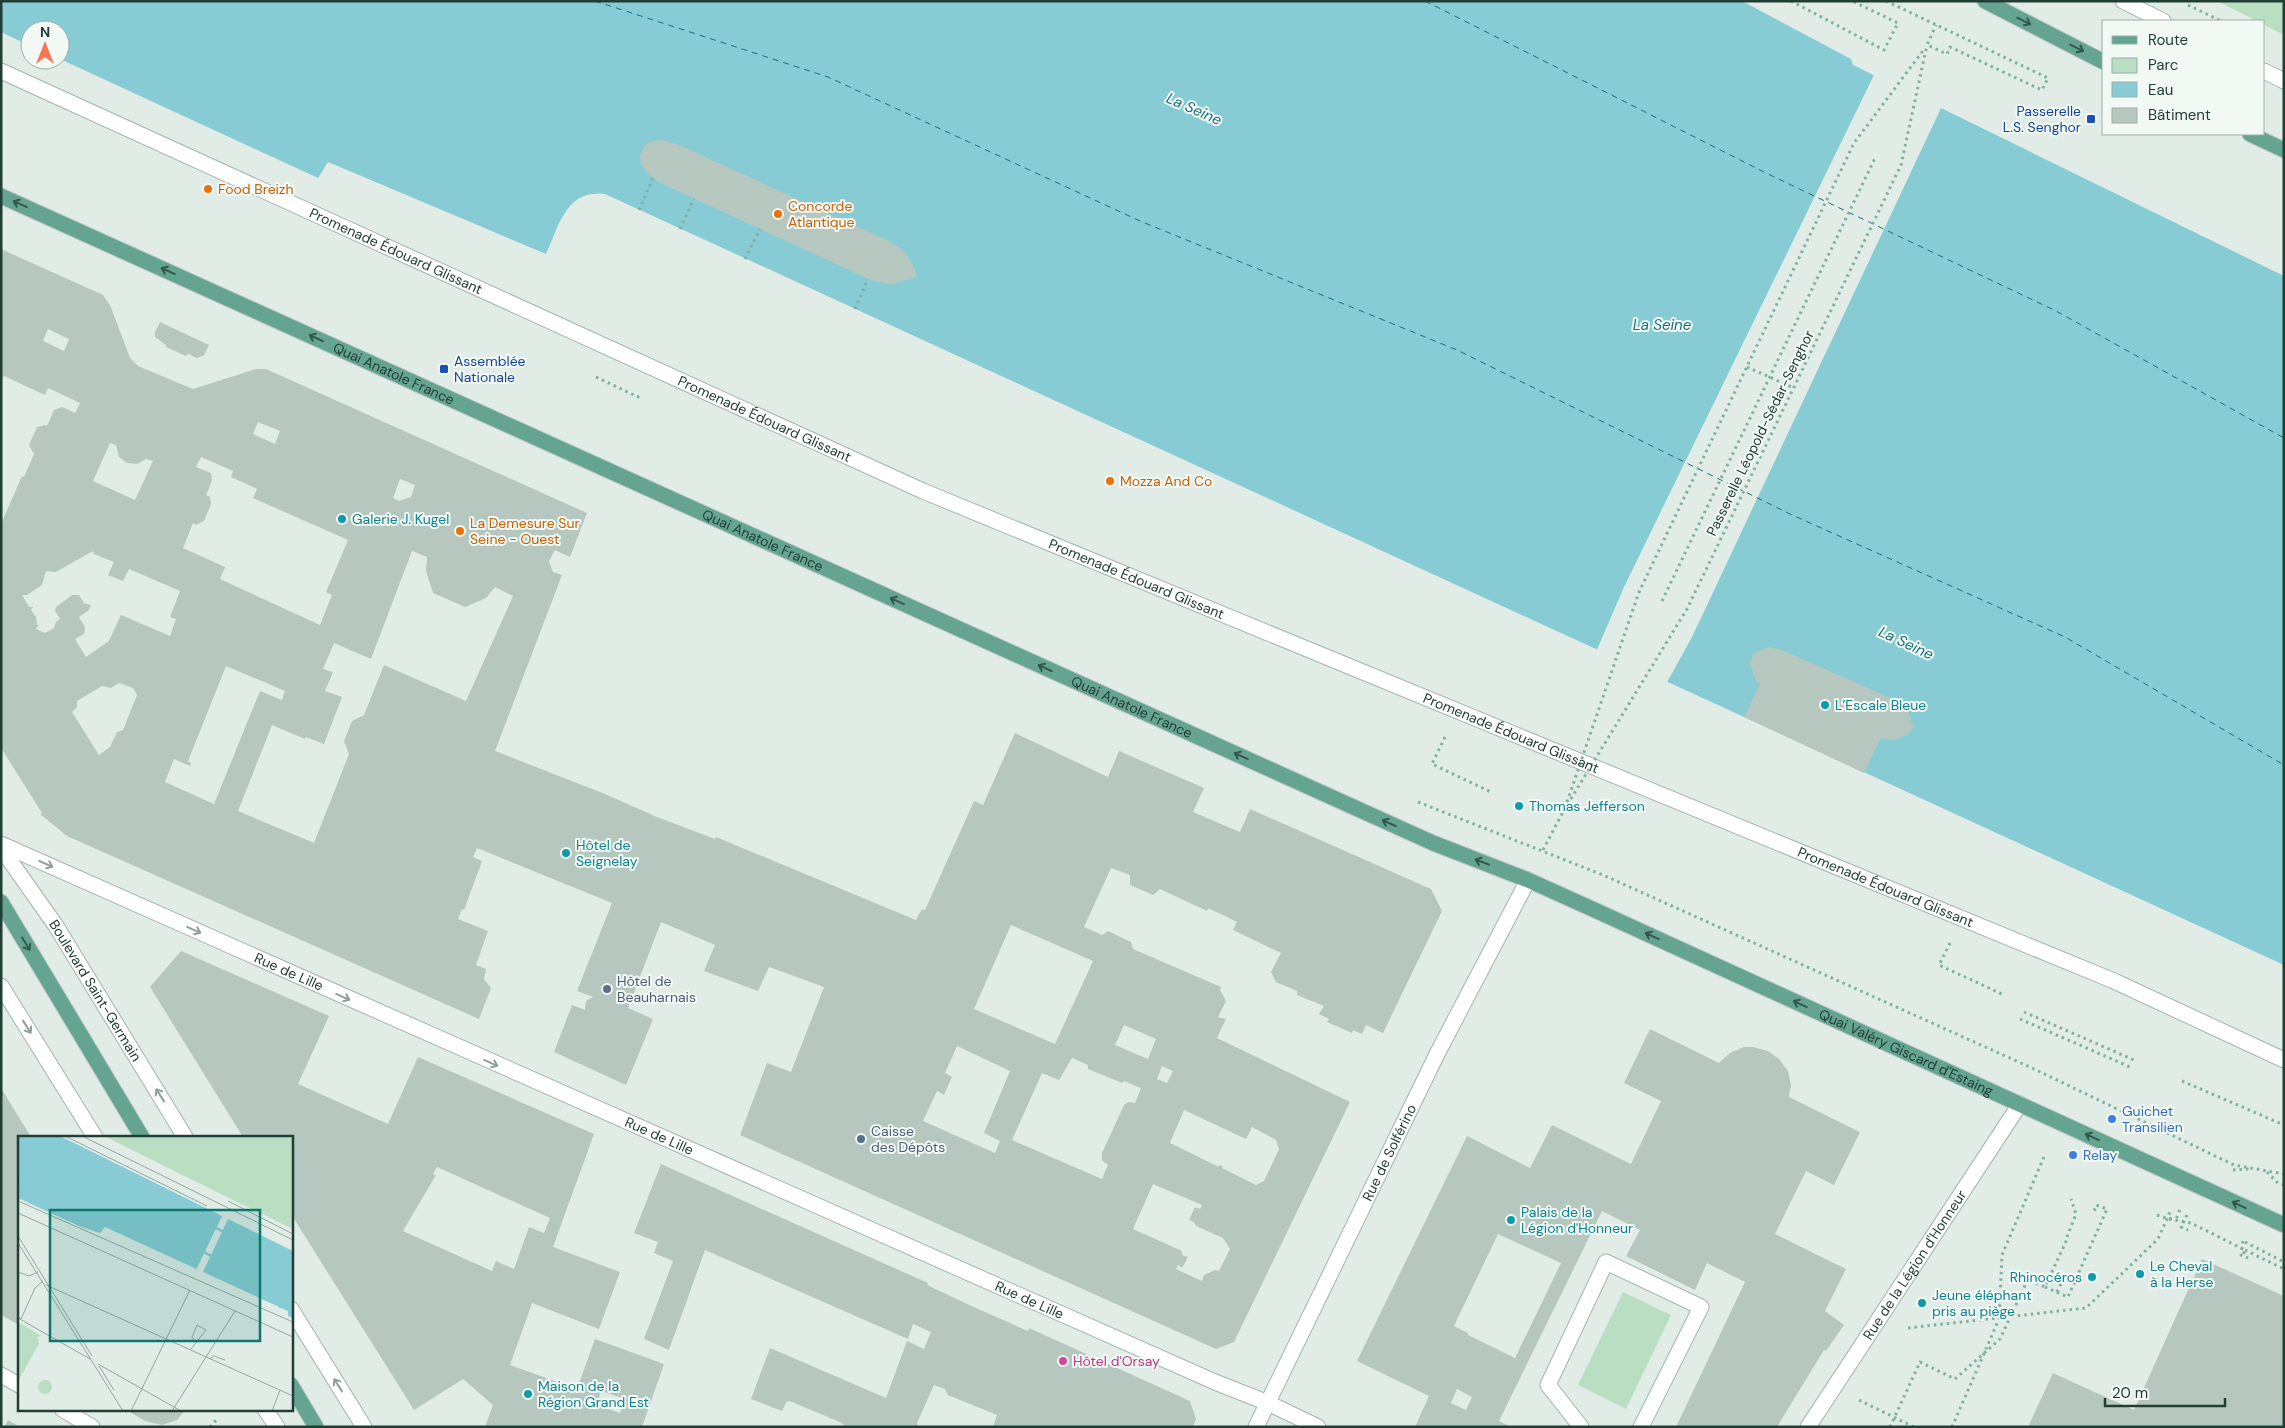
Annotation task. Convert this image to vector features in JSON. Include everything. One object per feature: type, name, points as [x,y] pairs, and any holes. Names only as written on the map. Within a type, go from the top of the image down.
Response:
[{"type":"main road","points":[[1985,1],[2102,61]]},
{"type":"main road","points":[[2252,135],[2284,150]]},
{"type":"main road","name":"Quai Anatole France","points":[[1,196],[1433,843],[1528,880]]},
{"type":"main road","name":"Quai Valéry Giscard d'Estaing","points":[[1528,880],[2284,1226]]},
{"type":"main road","points":[[1,902],[141,1136]]},
{"type":"main road","points":[[292,1387],[316,1427]]},
{"type":"street","points":[[2123,1],[2161,20]]},
{"type":"street","name":"Promenade Édouard Glissant","points":[[1,71],[922,491],[2114,981],[2284,1060]]},
{"type":"street","points":[[2265,72],[2284,81]]},
{"type":"street","name":"Rue de Lille","points":[[1,844],[1216,1382],[1268,1403],[1318,1427]]},
{"type":"street","name":"Boulevard Saint-Germain","points":[[1,848],[56,926],[185,1136]]},
{"type":"street","name":"Rue de Solférino","points":[[1256,1427],[1437,1054],[1528,880]]},
{"type":"street","points":[[1,986],[94,1136]]},
{"type":"street","name":"Rue de la Légion d'Honneur","points":[[1808,1427],[2020,1104]]},
{"type":"street","points":[[1581,1427],[1548,1385],[1606,1262],[1701,1307],[1641,1427]]},
{"type":"street","points":[[292,1311],[364,1427]]},
{"type":"street","points":[[1,1375],[18,1384]]},
{"type":"street","points":[[64,1410],[92,1427]]},
{"type":"street","points":[[266,1410],[276,1427]]},
{"type":"path","points":[[1791,1],[1884,50],[1898,23],[1852,1]]},
{"type":"path","points":[[1886,1],[2048,78],[2042,90],[1950,47],[1947,54],[1927,45]]},
{"type":"path","points":[[2180,1],[2219,20]]},
{"type":"path","name":"Passerelle Léopold-Sédar-Senghor","points":[[1936,25],[1927,45],[1901,165],[1687,609],[1564,810],[1543,849],[2023,1064],[2234,1165],[2284,1175]]},
{"type":"path","name":"Passerelle Léopold-Sédar-Senghor","points":[[1564,810],[1640,592],[1854,143],[1927,45]]},
{"type":"path","points":[[1662,601],[1876,156]]},
{"type":"path","points":[[639,210],[653,178]]},
{"type":"path","points":[[680,229],[694,199]]},
{"type":"path","points":[[745,259],[760,229]]},
{"type":"path","points":[[855,309],[868,279]]},
{"type":"path","points":[[1747,367],[1794,388]]},
{"type":"path","points":[[596,377],[630,393]]},
{"type":"path","points":[[1432,764],[1493,793]]},
{"type":"path","points":[[1948,970],[2002,994]]},
{"type":"path","points":[[2024,1012],[2134,1060]]},
{"type":"path","points":[[2020,1019],[2130,1067]]},
{"type":"path","points":[[2182,1081],[2284,1125]]},
{"type":"path","points":[[1952,1427],[1999,1319],[2002,1255],[2044,1157]]},
{"type":"path","points":[[2267,1171],[2284,1175]]},
{"type":"path","points":[[2046,1287],[2076,1214],[2071,1199]]},
{"type":"path","points":[[1890,1427],[1920,1362],[1955,1379],[2000,1339],[2029,1277],[2068,1297],[2107,1209],[2096,1205],[2094,1212]]},
{"type":"path","points":[[1923,1328],[2086,1308],[2158,1239],[2170,1212]]},
{"type":"path","points":[[2177,1217],[2169,1219],[2157,1215],[2163,1218],[2191,1223],[2284,1268]]},
{"type":"path","points":[[2187,1215],[2181,1227],[2188,1230]]},
{"type":"path","points":[[2065,1243],[2068,1237]]},
{"type":"path","points":[[2235,1237],[2284,1262]]},
{"type":"path","points":[[2243,1241],[2241,1255],[2248,1258]]},
{"type":"path","points":[[2242,1255],[2245,1250]]},
{"type":"path","points":[[2057,1292],[2061,1284]]},
{"type":"path","points":[[1883,1411],[1914,1427]]},
{"type":"path","points":[[210,1427],[217,1419]]},
{"type":"green space","points":[[2217,1],[2284,1],[2284,35],[2265,26],[2265,20],[2255,20]]},
{"type":"green space","points":[[1623,1292],[1671,1315],[1626,1409],[1578,1385]]},
{"type":"water","name":"La Seine","points":[[1,1],[1742,1],[1851,59],[1853,65],[2284,276],[2284,965],[605,194],[592,194],[581,197],[573,203],[560,221],[546,254],[328,162],[318,178],[70,64],[70,20],[20,20],[20,41],[1,32]]},
{"type":"pier","points":[[1875,73],[1942,106],[1692,637],[1666,684],[1596,652],[1624,587]]},
{"type":"building","name":"Concorde Atlantique","points":[[662,140],[677,144],[889,241],[904,251],[912,263],[917,277],[891,284],[873,281],[660,183],[649,175],[641,165],[640,155],[649,142]]},
{"type":"building","points":[[1,249],[103,295],[110,305],[130,358],[138,366],[193,389],[256,369],[266,369],[587,513],[570,557],[555,550],[549,561],[553,572],[562,575],[495,751],[605,794],[657,817],[715,839],[716,837],[916,920],[922,909],[925,910],[974,801],[983,805],[1015,733],[1108,777],[1119,751],[1204,788],[1193,812],[1240,832],[1250,809],[1431,889],[1442,911],[1383,1033],[1366,1025],[1362,1034],[1353,1030],[1352,1033],[1327,1022],[1329,1019],[1319,1014],[1324,1006],[1297,995],[1297,991],[1276,982],[1271,972],[1281,953],[1233,930],[1237,922],[1208,908],[1207,911],[1160,889],[1153,895],[1130,885],[1130,875],[1111,868],[1084,927],[1102,935],[1108,931],[1131,942],[1133,949],[1221,987],[1220,990],[1226,1001],[1218,1017],[1226,1019],[1217,1038],[1350,1102],[1234,1342],[1216,1349],[740,1135],[767,1063],[791,1072],[824,987],[769,967],[758,991],[704,971],[715,945],[661,922],[628,1008],[653,1019],[626,1085],[554,1052],[572,1005],[585,1010],[586,1001],[593,997],[577,991],[612,903],[477,848],[473,857],[482,861],[464,910],[462,909],[458,919],[488,931],[476,965],[486,969],[484,979],[491,988],[479,1019],[67,836],[40,814],[42,813],[1,748],[1,524],[34,454],[29,445],[37,427],[47,426],[54,410],[62,407],[75,413],[80,403],[48,388],[45,395],[4,376],[1,381]],"holes":[[[48,329],[69,339],[64,351],[43,341]],[[258,422],[280,431],[275,444],[253,434]],[[110,443],[116,445],[119,457],[127,463],[137,464],[146,459],[153,461],[135,500],[93,481]],[[201,457],[233,471],[231,477],[257,489],[253,498],[348,540],[326,592],[332,595],[320,625],[220,579],[225,567],[183,548],[193,523],[196,525],[204,521],[211,504],[210,497],[206,495],[212,481],[211,473],[196,467]],[[400,479],[415,485],[411,497],[399,501],[393,498]],[[93,551],[94,554],[114,562],[108,575],[123,581],[129,569],[180,591],[170,617],[176,619],[170,636],[121,615],[109,641],[86,657],[75,639],[84,634],[85,627],[79,617],[89,610],[91,605],[84,603],[79,595],[72,595],[56,607],[55,611],[60,619],[56,622],[54,628],[45,633],[36,629],[39,625],[37,625],[36,617],[31,610],[33,607],[29,607],[22,595],[27,595],[42,585],[46,571],[56,572]],[[412,551],[427,557],[426,571],[433,593],[465,607],[486,598],[495,587],[513,596],[466,701],[384,665],[364,715],[352,721],[344,741],[349,754],[314,843],[238,811],[272,725],[305,739],[306,737],[324,744],[342,697],[325,691],[333,672],[323,669],[334,643],[371,659]],[[226,666],[285,691],[282,700],[260,691],[214,804],[165,782],[174,759],[190,766],[191,763],[188,761]],[[119,683],[133,688],[137,695],[123,730],[117,732],[110,747],[99,755],[72,712],[77,707],[77,701],[102,686],[111,688]],[[1011,925],[1093,961],[1055,1044],[974,1009]],[[1124,1025],[1156,1039],[1148,1059],[1115,1045]],[[957,1046],[1010,1071],[984,1133],[1000,1141],[995,1153],[923,1121],[937,1091],[944,1095],[952,1077],[945,1073]],[[1072,1058],[1088,1065],[1088,1069],[1122,1083],[1124,1081],[1141,1088],[1135,1103],[1129,1102],[1124,1105],[1102,1153],[1102,1160],[1108,1165],[1102,1179],[1012,1140],[1042,1073],[1059,1080]],[[1162,1066],[1173,1071],[1167,1083],[1157,1079]],[[1184,1110],[1246,1139],[1252,1127],[1276,1140],[1279,1149],[1264,1181],[1256,1185],[1219,1165],[1219,1167],[1170,1143]],[[1153,1184],[1202,1205],[1200,1209],[1195,1207],[1189,1220],[1194,1222],[1196,1226],[1223,1238],[1230,1249],[1219,1271],[1215,1270],[1204,1275],[1202,1281],[1176,1269],[1178,1265],[1182,1268],[1188,1257],[1182,1255],[1182,1251],[1133,1229]]]},
{"type":"building","points":[[160,322],[209,345],[204,355],[197,358],[188,354],[186,356],[166,347],[155,337],[155,332]]},
{"type":"building","name":"L’Escale Bleue","points":[[1768,647],[1782,650],[1895,700],[1908,711],[1913,726],[1909,734],[1894,740],[1881,738],[1864,773],[1744,717],[1760,684],[1755,679],[1750,663],[1753,654]]},
{"type":"building","points":[[181,951],[329,1016],[298,1084],[388,1124],[418,1057],[594,1134],[553,1247],[620,1272],[599,1329],[532,1303],[510,1365],[577,1389],[595,1339],[664,1364],[642,1427],[485,1427],[493,1405],[463,1379],[414,1410],[292,1216],[292,1136],[242,1136],[150,987]],"holes":[[[437,1167],[550,1218],[544,1233],[529,1227],[514,1269],[496,1261],[492,1271],[403,1231],[436,1175],[433,1174]],[[601,1391],[625,1399],[620,1413],[597,1405]]]},
{"type":"building","name":"Palais de la Légion d'Honneur","points":[[1650,1029],[1719,1063],[1730,1053],[1744,1047],[1753,1047],[1768,1051],[1779,1059],[1788,1071],[1791,1085],[1789,1097],[1860,1132],[1834,1185],[1806,1171],[1775,1234],[1846,1269],[1825,1311],[1844,1325],[1826,1351],[1824,1350],[1777,1427],[1676,1427],[1745,1282],[1707,1263],[1695,1290],[1626,1256],[1640,1230],[1602,1211],[1499,1421],[1511,1427],[1415,1427],[1429,1396],[1357,1361],[1467,1136],[1530,1168],[1552,1125],[1631,1164],[1661,1101],[1624,1083]],"holes":[[[1498,1234],[1561,1263],[1515,1358],[1454,1326]],[[1457,1389],[1472,1397],[1466,1410],[1451,1403]]]},
{"type":"building","points":[[1,1088],[30,1136],[18,1136],[18,1324],[1,1315]]},
{"type":"building","points":[[661,1164],[928,1283],[927,1285],[978,1309],[1028,1331],[1029,1328],[1190,1401],[1196,1419],[1193,1427],[993,1427],[997,1415],[948,1395],[945,1389],[934,1385],[917,1423],[918,1427],[845,1427],[842,1423],[792,1402],[787,1401],[782,1411],[751,1399],[770,1348],[886,1398],[907,1341],[924,1349],[931,1332],[913,1324],[908,1339],[705,1250],[669,1350],[644,1339],[673,1261],[654,1253],[658,1242],[634,1233]]},
{"type":"building","points":[[2202,1259],[2284,1296],[2284,1427],[2028,1427],[2053,1373],[2134,1410]]},
{"type":"building","points":[[127,1410],[185,1410],[177,1420],[162,1425],[145,1421]]},
{"type":"building","points":[[8,1420],[20,1427],[4,1427]]},
{"type":"ferry route","points":[[595,1],[828,77],[1140,221],[1457,350],[1790,514],[2065,637],[2284,765]]},
{"type":"ferry route","points":[[1425,1],[1766,173],[2056,311],[2284,438]]},
{"type":"place","name":"Passerelle L.S. Senghor","points":[[2091,119]]},
{"type":"place","name":"Food Breizh","points":[[208,189]]},
{"type":"place","name":"Concorde Atlantique","points":[[778,214]]},
{"type":"place","name":"Assemblée Nationale","points":[[444,369]]},
{"type":"place","name":"Mozza And Co","points":[[1110,481]]},
{"type":"place","name":"Galerie J. Kugel","points":[[342,519]]},
{"type":"place","name":"La Demesure Sur Seine - Ouest","points":[[460,531]]},
{"type":"place","name":"L’Escale Bleue","points":[[1825,705]]},
{"type":"place","name":"Thomas Jefferson","points":[[1519,806]]},
{"type":"place","name":"Hôtel de Seignelay","points":[[566,853]]},
{"type":"place","name":"Hôtel de Beauharnais","points":[[607,989]]},
{"type":"place","name":"Guichet Transilien","points":[[2112,1119]]},
{"type":"place","name":"Caisse des Dépôts","points":[[861,1139]]},
{"type":"place","name":"Relay","points":[[2073,1155]]},
{"type":"place","name":"Palais de la Légion d'Honneur","points":[[1511,1220]]},
{"type":"place","name":"Le Cheval à la Herse","points":[[2140,1274]]},
{"type":"place","name":"Rhinocéros","points":[[2092,1277]]},
{"type":"place","name":"Jeune éléphant pris au piège","points":[[1922,1303]]},
{"type":"place","name":"Hôtel d'Orsay","points":[[1063,1361]]},
{"type":"place","name":"Maison de la Région Grand Est","points":[[528,1394]]}]
